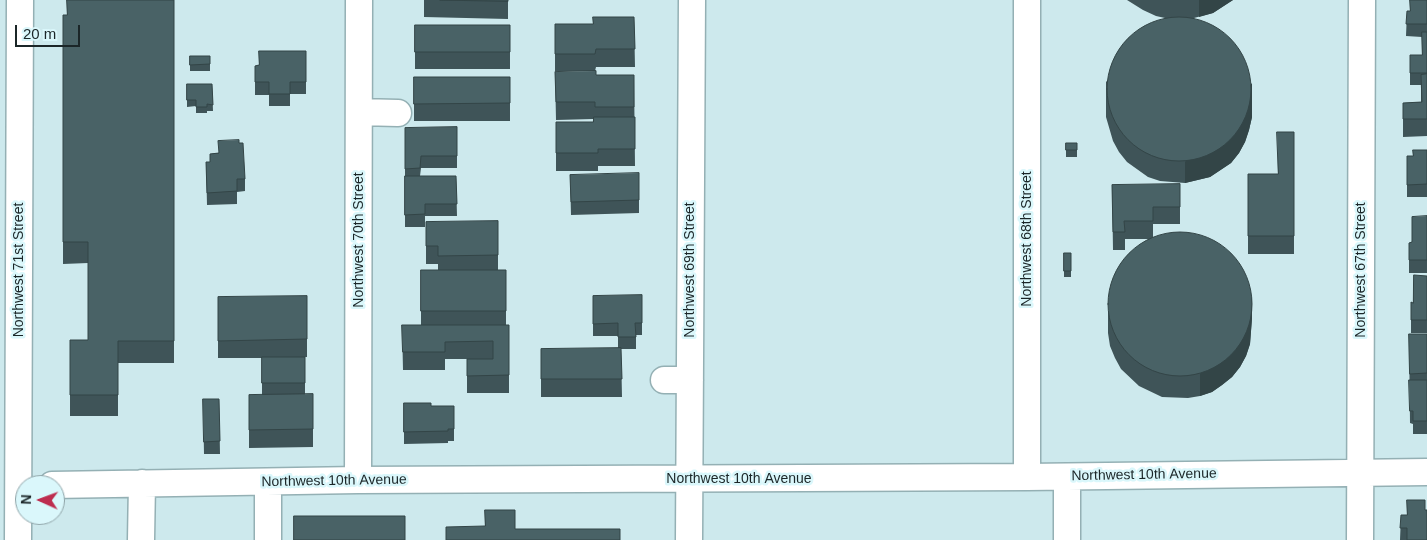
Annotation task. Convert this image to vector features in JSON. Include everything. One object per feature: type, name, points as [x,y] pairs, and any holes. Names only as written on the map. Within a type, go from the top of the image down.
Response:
[{"type":"street","name":"Northwest 71st Street","points":[[18,540],[14,496],[20,0]]},
{"type":"street","name":"Northwest 70th Street","points":[[358,480],[359,0]]},
{"type":"street","name":"Northwest 69th Street","points":[[689,540],[690,479],[677,380],[692,0]]},
{"type":"street","name":"Northwest 68th Street","points":[[1027,0],[1027,477]]},
{"type":"street","name":"Northwest 67th Street","points":[[1360,540],[1362,0]]},
{"type":"street","points":[[359,112],[398,113]]},
{"type":"street","name":"Northwest 10th Avenue","points":[[65,485],[358,480],[1067,477],[1427,472]]},
{"type":"street","points":[[1067,477],[1067,539]]},
{"type":"street","points":[[268,482],[268,540]]},
{"type":"street","points":[[141,540],[142,483]]},
{"type":"building","points":[[67,0],[174,0],[174,341],[118,341],[118,395],[70,395],[70,340],[88,340],[88,242],[63,242],[63,15],[67,15]]},
{"type":"building","points":[[440,0],[508,0],[508,1]]},
{"type":"building","points":[[1410,0],[1427,0],[1427,24],[1406,24],[1407,11],[1410,11]]},
{"type":"building","points":[[593,17],[634,17],[635,49],[596,49],[595,54],[555,54],[555,24],[593,24]]},
{"type":"building","points":[[1179,17],[1207,22],[1230,38],[1246,61],[1251,89],[1246,117],[1230,140],[1207,156],[1179,161],[1151,156],[1128,140],[1112,117],[1107,89],[1112,61],[1128,38],[1151,22]]},
{"type":"building","points":[[415,25],[510,25],[510,52],[415,52]]},
{"type":"building","points":[[1422,32],[1427,32],[1427,73],[1410,73],[1410,55],[1422,55]]},
{"type":"building","points":[[259,51],[306,51],[306,82],[290,82],[290,94],[269,94],[269,82],[255,82],[255,66],[259,65]]},
{"type":"building","points":[[190,56],[210,56],[210,64],[190,65]]},
{"type":"building","points":[[596,71],[596,75],[634,75],[634,107],[595,107],[595,102],[556,102],[555,72]]},
{"type":"building","points":[[1427,74],[1427,119],[1403,119],[1403,103],[1422,102],[1421,75]]},
{"type":"building","points":[[414,77],[510,77],[510,103],[414,104]]},
{"type":"building","points":[[187,84],[212,84],[213,105],[207,104],[207,107],[196,107],[196,100],[187,100]]},
{"type":"building","points":[[594,117],[635,117],[635,149],[598,149],[598,153],[556,153],[556,122],[593,122]]},
{"type":"building","points":[[457,127],[457,156],[421,156],[420,168],[405,169],[405,128]]},
{"type":"building","points":[[1277,132],[1294,132],[1294,236],[1248,236],[1248,174],[1278,174]]},
{"type":"building","points":[[239,140],[239,143],[243,143],[245,179],[237,179],[237,191],[207,193],[206,162],[210,162],[210,154],[219,153],[218,141]]},
{"type":"building","points":[[1066,143],[1077,143],[1077,150],[1066,150]]},
{"type":"building","points":[[1413,150],[1427,150],[1427,184],[1407,185],[1407,156],[1413,156]]},
{"type":"building","points":[[639,173],[639,200],[571,202],[570,175]]},
{"type":"building","points":[[405,176],[456,176],[457,204],[425,204],[425,214],[405,215]]},
{"type":"building","points":[[1180,184],[1180,207],[1153,207],[1153,221],[1124,221],[1125,232],[1113,232],[1112,185]]},
{"type":"building","points":[[1427,216],[1427,260],[1409,260],[1409,243],[1412,242],[1412,217]]},
{"type":"building","points":[[498,221],[498,255],[438,256],[438,246],[426,246],[426,222]]},
{"type":"building","points":[[1180,232],[1208,237],[1231,253],[1247,276],[1252,304],[1247,332],[1231,355],[1208,371],[1180,376],[1152,371],[1129,355],[1113,332],[1108,304],[1113,276],[1129,253],[1152,237]]},
{"type":"building","points":[[1064,253],[1071,253],[1071,271],[1064,271]]},
{"type":"building","points":[[421,270],[506,270],[506,311],[421,311]]},
{"type":"building","points":[[1414,275],[1427,276],[1427,320],[1411,320]]},
{"type":"building","points":[[642,295],[642,323],[635,323],[636,337],[618,337],[618,323],[593,324],[593,296]]},
{"type":"building","points":[[307,296],[307,339],[218,341],[218,297]]},
{"type":"building","points":[[402,325],[509,325],[509,375],[467,376],[467,359],[493,359],[493,341],[445,342],[445,352],[403,352]]},
{"type":"building","points":[[1409,334],[1427,334],[1427,373],[1410,374]]},
{"type":"building","points":[[621,348],[622,379],[541,379],[541,349]]},
{"type":"building","points":[[262,357],[305,357],[305,383],[262,383]]},
{"type":"building","points":[[1409,380],[1427,380],[1427,421],[1413,421],[1413,411],[1410,411]]},
{"type":"building","points":[[313,394],[313,429],[249,430],[249,395]]},
{"type":"building","points":[[203,399],[219,399],[220,441],[204,442]]},
{"type":"building","points":[[404,403],[431,403],[431,406],[454,406],[454,429],[448,429],[448,431],[404,432]]},
{"type":"building","points":[[1407,500],[1425,500],[1427,540],[1407,540],[1407,528],[1400,528],[1401,515],[1407,515]]},
{"type":"building","points":[[485,510],[515,510],[515,529],[620,529],[620,540],[446,540],[446,527],[485,526]]},
{"type":"building","points":[[294,516],[405,516],[405,540],[294,540]]}]
